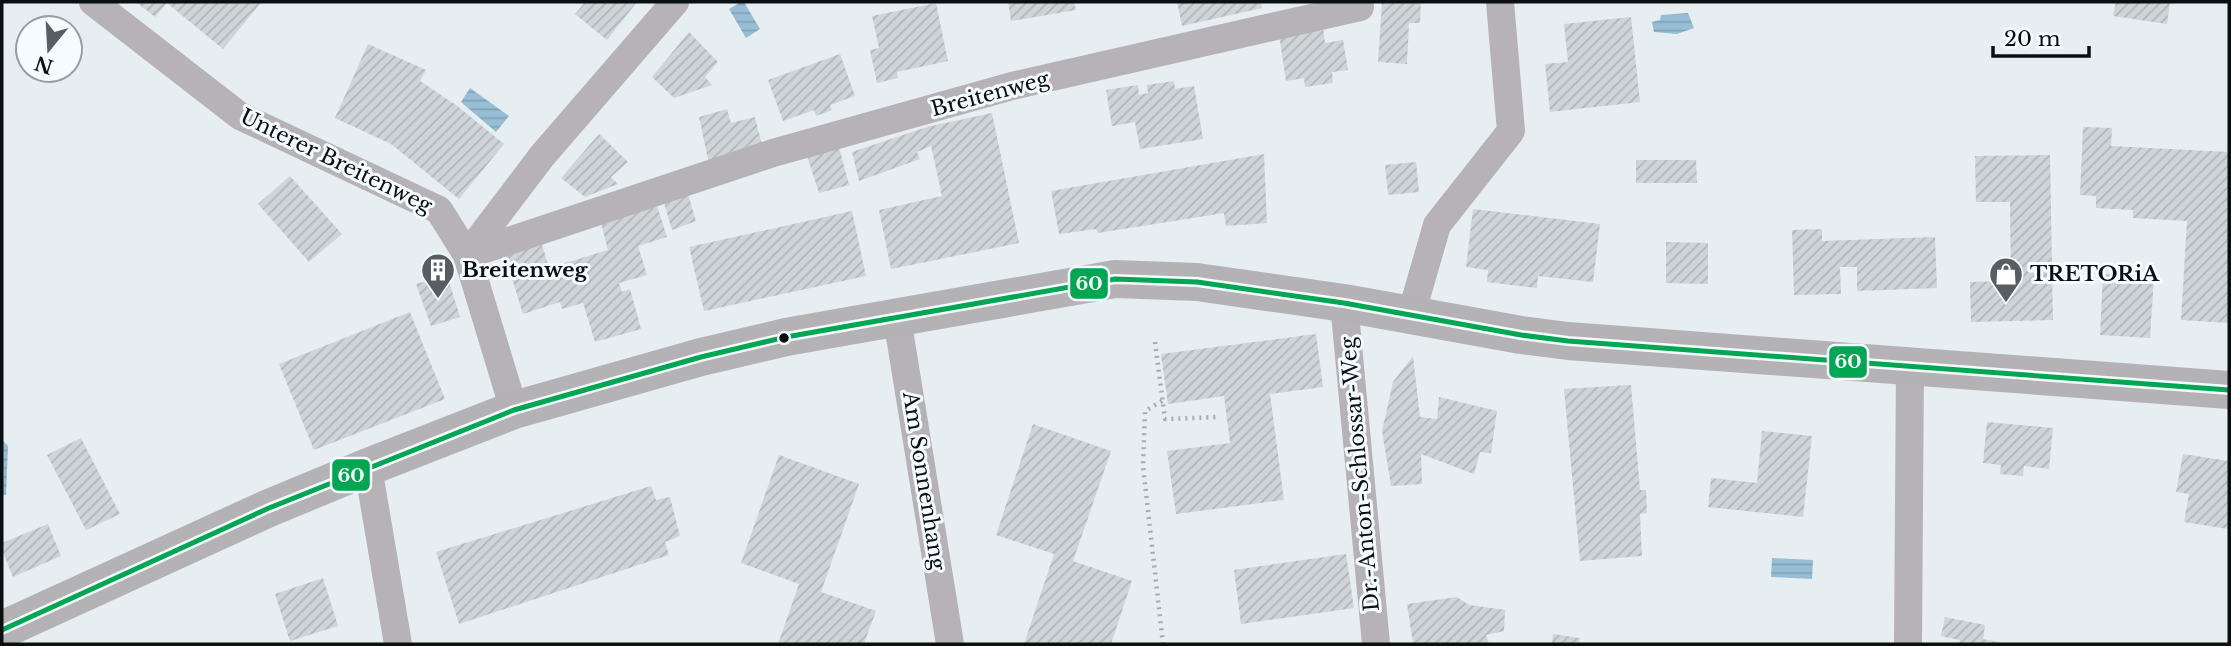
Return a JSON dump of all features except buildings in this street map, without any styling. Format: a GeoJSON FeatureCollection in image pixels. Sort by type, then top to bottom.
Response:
{"type":"FeatureCollection","features":[{"type":"Feature","properties":{"kind":"main road"},"geometry":{"type":"LineString","coordinates":[[2,630],[269,508],[514,411],[701,357],[786,338],[1115,279],[1197,282],[1344,303],[1568,341],[2229,390]]}},
{"type":"Feature","properties":{"kind":"street","name":"Unterer Breitenweg"},"geometry":{"type":"LineString","coordinates":[[93,2],[240,116],[439,210],[467,255]]}},
{"type":"Feature","properties":{"kind":"street"},"geometry":{"type":"LineString","coordinates":[[514,411],[467,255],[542,156],[674,2]]}},
{"type":"Feature","properties":{"kind":"street"},"geometry":{"type":"LineString","coordinates":[[1412,315],[1437,225],[1510,131],[1500,2]]}},
{"type":"Feature","properties":{"kind":"street","name":"Breitenweg"},"geometry":{"type":"LineString","coordinates":[[467,255],[773,153],[932,108],[1012,86],[1360,7]]}},
{"type":"Feature","properties":{"kind":"street","name":"Dr.-Anton-Schlossar-Weg"},"geometry":{"type":"LineString","coordinates":[[1344,303],[1376,644]]}},
{"type":"Feature","properties":{"kind":"street","name":"Am Sonnenhang"},"geometry":{"type":"LineString","coordinates":[[897,317],[950,644]]}},
{"type":"Feature","properties":{"kind":"street"},"geometry":{"type":"LineString","coordinates":[[1908,644],[1910,365]]}},
{"type":"Feature","properties":{"kind":"street"},"geometry":{"type":"LineString","coordinates":[[369,467],[398,644]]}},
{"type":"Feature","properties":{"kind":"path"},"geometry":{"type":"LineString","coordinates":[[1156,342],[1165,419],[1218,417]]}},
{"type":"Feature","properties":{"kind":"path"},"geometry":{"type":"LineString","coordinates":[[1163,401],[1145,411],[1143,466],[1163,644]]}},
{"type":"Feature","properties":{"kind":"water"},"geometry":{"type":"Polygon","coordinates":[[[744,2],[760,29],[746,38],[729,9],[744,2]]]}},
{"type":"Feature","properties":{"kind":"water"},"geometry":{"type":"Polygon","coordinates":[[[1688,13],[1694,28],[1677,34],[1654,32],[1652,22],[1660,20],[1661,15],[1688,13]]]}},
{"type":"Feature","properties":{"kind":"water"},"geometry":{"type":"Polygon","coordinates":[[[470,88],[509,116],[496,132],[461,102],[470,88]]]}},
{"type":"Feature","properties":{"kind":"water"},"geometry":{"type":"Polygon","coordinates":[[[2,440],[8,446],[6,495],[2,494],[2,440]]]}},
{"type":"Feature","properties":{"kind":"water"},"geometry":{"type":"Polygon","coordinates":[[[1772,558],[1813,560],[1812,579],[1771,577],[1772,558]]]}},
{"type":"Feature","properties":{"kind":"transit line","name":"60"},"geometry":{"type":"LineString","coordinates":[[2,630],[269,508],[514,410],[701,357],[786,337],[1115,279],[1197,282],[1344,303],[1568,341],[2229,390]]}},
{"type":"Feature","properties":{"kind":"place","name":"Breitenweg"},"geometry":{"type":"Point","coordinates":[438,300]}},
{"type":"Feature","properties":{"kind":"place","name":"TRETORiA"},"geometry":{"type":"Point","coordinates":[2006,304]}}]}
